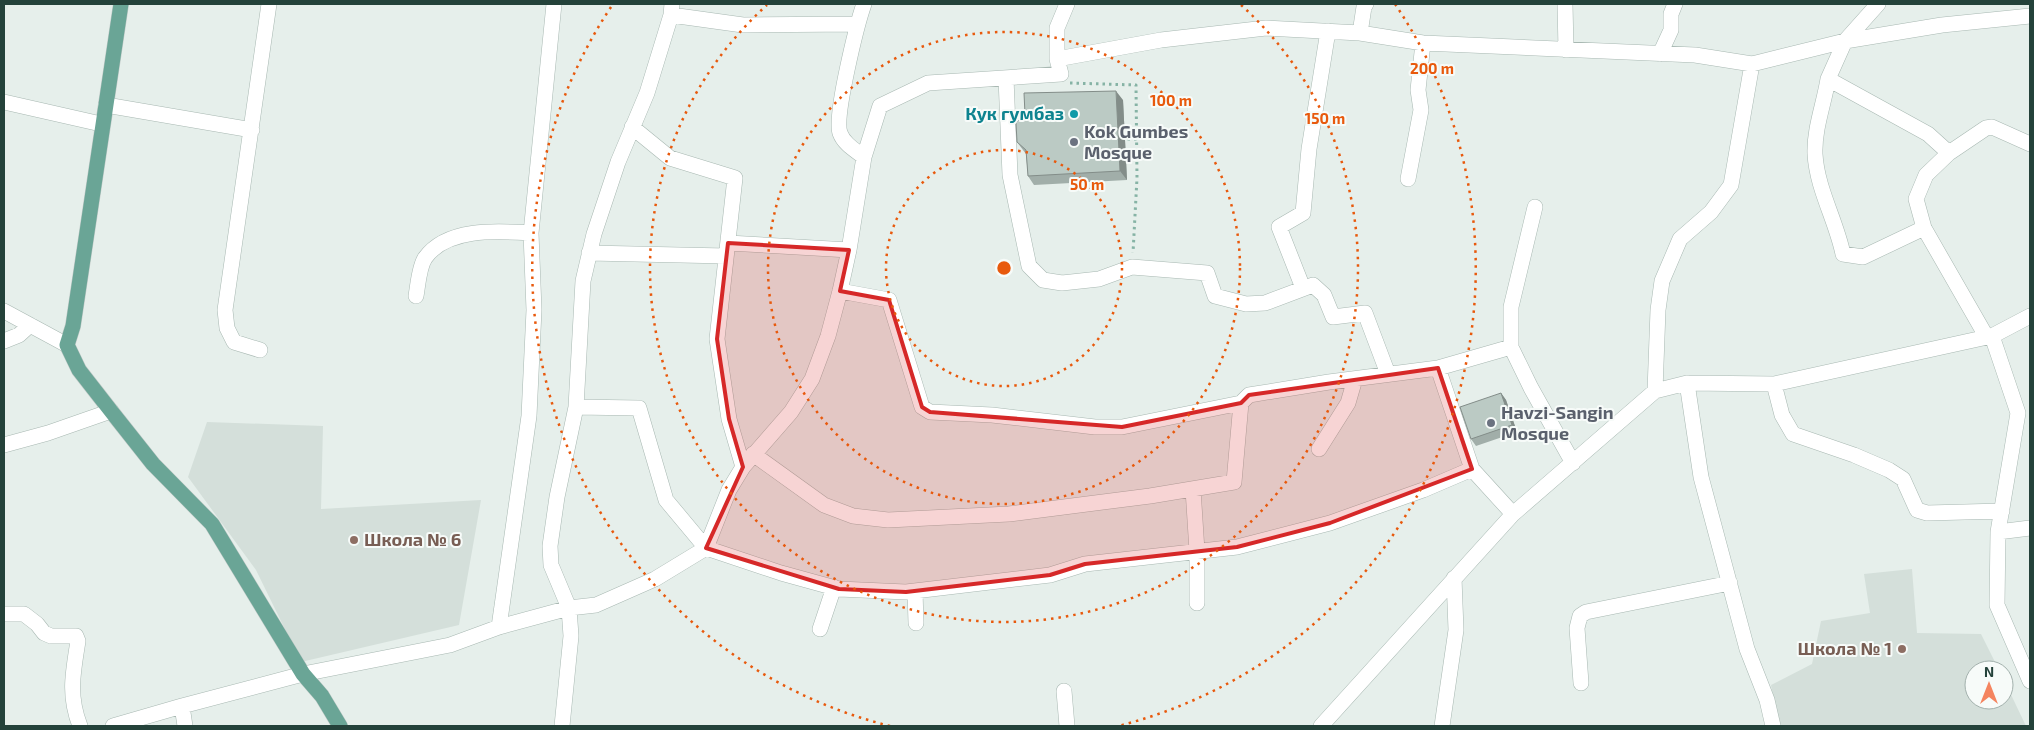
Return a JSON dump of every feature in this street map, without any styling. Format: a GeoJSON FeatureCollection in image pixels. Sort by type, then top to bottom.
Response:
{"type":"FeatureCollection","features":[{"type":"Feature","properties":{"kind":"main road"},"geometry":{"type":"LineString","coordinates":[[121,4],[106,105],[101,124],[72,326],[67,345],[79,370],[153,464],[212,524],[303,674],[322,696],[340,726]]}},
{"type":"Feature","properties":{"kind":"street"},"geometry":{"type":"LineString","coordinates":[[260,350],[234,342],[227,328],[225,310],[269,4]]}},
{"type":"Feature","properties":{"kind":"street"},"geometry":{"type":"LineString","coordinates":[[499,627],[529,416],[534,310],[531,233],[554,4]]}},
{"type":"Feature","properties":{"kind":"street"},"geometry":{"type":"LineString","coordinates":[[864,4],[857,24],[840,105],[839,131],[846,144],[864,157]]}},
{"type":"Feature","properties":{"kind":"street"},"geometry":{"type":"LineString","coordinates":[[113,726],[303,674],[450,645],[499,627],[569,608],[596,605],[656,579],[706,548],[729,490],[743,467],[791,412],[812,379],[828,336],[840,291],[849,250],[864,157],[880,106],[928,83],[1061,74],[1057,59],[1057,28],[1067,4]]}},
{"type":"Feature","properties":{"kind":"street"},"geometry":{"type":"LineString","coordinates":[[1360,33],[1364,6],[1366,4]]}},
{"type":"Feature","properties":{"kind":"street"},"geometry":{"type":"LineString","coordinates":[[1565,4],[1566,50]]}},
{"type":"Feature","properties":{"kind":"street"},"geometry":{"type":"LineString","coordinates":[[1660,54],[1671,30],[1671,14],[1675,4]]}},
{"type":"Feature","properties":{"kind":"street"},"geometry":{"type":"LineString","coordinates":[[1878,4],[1845,41],[1828,79],[1815,153],[1818,172],[1839,235],[1843,254],[1863,257],[1924,228]]}},
{"type":"Feature","properties":{"kind":"street"},"geometry":{"type":"LineString","coordinates":[[562,726],[571,636],[569,608],[551,565],[550,546],[557,497],[576,407],[583,281],[589,253],[618,162],[647,93],[671,9],[743,25],[857,24]]}},
{"type":"Feature","properties":{"kind":"street"},"geometry":{"type":"LineString","coordinates":[[1057,59],[1161,40],[1266,28],[1360,33],[1424,43],[1695,55],[1752,64],[1845,41],[1942,25],[2030,16]]}},
{"type":"Feature","properties":{"kind":"street"},"geometry":{"type":"LineString","coordinates":[[1303,288],[1279,227],[1303,213],[1309,149],[1328,31]]}},
{"type":"Feature","properties":{"kind":"street"},"geometry":{"type":"LineString","coordinates":[[1408,179],[1421,110],[1418,90],[1424,43]]}},
{"type":"Feature","properties":{"kind":"street"},"geometry":{"type":"LineString","coordinates":[[1655,391],[1658,310],[1662,282],[1680,239],[1711,212],[1730,185],[1752,64]]}},
{"type":"Feature","properties":{"kind":"street"},"geometry":{"type":"LineString","coordinates":[[1006,78],[1010,175],[1029,266],[1043,280],[1062,283],[1099,279],[1132,267],[1207,273],[1215,296],[1246,304],[1265,303],[1313,285],[1324,295],[1333,316],[1365,313],[1388,374]]}},
{"type":"Feature","properties":{"kind":"street"},"geometry":{"type":"LineString","coordinates":[[1828,79],[1928,134],[1948,153]]}},
{"type":"Feature","properties":{"kind":"street"},"geometry":{"type":"LineString","coordinates":[[4,102],[101,124]]}},
{"type":"Feature","properties":{"kind":"street"},"geometry":{"type":"LineString","coordinates":[[106,105],[252,130]]}},
{"type":"Feature","properties":{"kind":"street"},"geometry":{"type":"LineString","coordinates":[[2030,144],[1992,127],[1986,128],[1948,153],[1926,175],[1916,199],[1924,228],[1989,336],[2018,413],[1998,532],[1997,604],[2030,681]]}},
{"type":"Feature","properties":{"kind":"street"},"geometry":{"type":"LineString","coordinates":[[632,128],[670,158],[735,178],[717,339],[729,419],[743,467]]}},
{"type":"Feature","properties":{"kind":"street"},"geometry":{"type":"LineString","coordinates":[[1535,207],[1511,307],[1511,347],[1530,388],[1573,463]]}},
{"type":"Feature","properties":{"kind":"street"},"geometry":{"type":"LineString","coordinates":[[416,296],[424,259],[439,244],[464,235],[492,231],[531,233]]}},
{"type":"Feature","properties":{"kind":"street"},"geometry":{"type":"LineString","coordinates":[[589,253],[727,249],[849,250]]}},
{"type":"Feature","properties":{"kind":"street"},"geometry":{"type":"LineString","coordinates":[[840,291],[889,300],[922,407],[930,412],[1009,416],[1095,427],[1122,427],[1241,403],[1250,395],[1438,368],[1511,347]]}},
{"type":"Feature","properties":{"kind":"street"},"geometry":{"type":"LineString","coordinates":[[4,311],[67,345]]}},
{"type":"Feature","properties":{"kind":"street"},"geometry":{"type":"LineString","coordinates":[[1321,726],[1513,514],[1655,391],[1687,383],[1774,384],[1989,336],[2030,316]]}},
{"type":"Feature","properties":{"kind":"street"},"geometry":{"type":"LineString","coordinates":[[4,341],[19,335],[30,325]]}},
{"type":"Feature","properties":{"kind":"street"},"geometry":{"type":"LineString","coordinates":[[1438,368],[1472,469],[1513,514]]}},
{"type":"Feature","properties":{"kind":"street"},"geometry":{"type":"LineString","coordinates":[[1319,449],[1348,404],[1355,379]]}},
{"type":"Feature","properties":{"kind":"street"},"geometry":{"type":"LineString","coordinates":[[1687,383],[1701,477],[1747,649],[1767,700],[1773,726]]}},
{"type":"Feature","properties":{"kind":"street"},"geometry":{"type":"LineString","coordinates":[[1774,384],[1782,416],[1793,434],[1854,455],[1889,470],[1903,479],[1917,510],[1927,513],[2002,511]]}},
{"type":"Feature","properties":{"kind":"street"},"geometry":{"type":"LineString","coordinates":[[754,454],[824,504],[853,516],[888,520],[1009,514],[1234,482],[1241,403]]}},
{"type":"Feature","properties":{"kind":"street"},"geometry":{"type":"LineString","coordinates":[[576,407],[639,408],[666,500],[706,548],[781,573],[834,587],[906,592],[1050,575],[1084,564],[1237,547],[1330,523],[1423,490],[1472,469]]}},
{"type":"Feature","properties":{"kind":"street"},"geometry":{"type":"LineString","coordinates":[[4,445],[48,433],[111,411]]}},
{"type":"Feature","properties":{"kind":"street"},"geometry":{"type":"LineString","coordinates":[[1193,489],[1197,551],[1197,604]]}},
{"type":"Feature","properties":{"kind":"street"},"geometry":{"type":"LineString","coordinates":[[1998,532],[2030,528]]}},
{"type":"Feature","properties":{"kind":"street"},"geometry":{"type":"LineString","coordinates":[[1442,726],[1456,630],[1454,578]]}},
{"type":"Feature","properties":{"kind":"street"},"geometry":{"type":"LineString","coordinates":[[1581,682],[1577,628],[1580,616],[1586,612],[1730,582]]}},
{"type":"Feature","properties":{"kind":"street"},"geometry":{"type":"LineString","coordinates":[[820,629],[834,587]]}},
{"type":"Feature","properties":{"kind":"street"},"geometry":{"type":"LineString","coordinates":[[915,591],[916,623]]}},
{"type":"Feature","properties":{"kind":"street"},"geometry":{"type":"LineString","coordinates":[[4,614],[24,614],[37,624],[44,633],[51,636],[76,636],[78,641],[71,686],[75,712],[80,726]]}},
{"type":"Feature","properties":{"kind":"street"},"geometry":{"type":"LineString","coordinates":[[1064,692],[1067,726]]}},
{"type":"Feature","properties":{"kind":"street"},"geometry":{"type":"LineString","coordinates":[[182,706],[185,726]]}},
{"type":"Feature","properties":{"kind":"path"},"geometry":{"type":"LineString","coordinates":[[1061,74],[1072,84],[1136,85],[1138,139],[1132,267]]}},
{"type":"Feature","properties":{"kind":"path"},"geometry":{"type":"LineString","coordinates":[[1118,139],[1138,139]]}},
{"type":"Feature","properties":{"kind":"highlighted area"},"geometry":{"type":"Polygon","coordinates":[[[728,243],[849,250],[840,291],[889,300],[922,407],[930,412],[1122,427],[1241,403],[1249,395],[1438,368],[1472,469],[1330,523],[1237,547],[1085,564],[1050,575],[906,592],[839,589],[706,548],[743,467],[729,419],[717,339],[728,243]]]}},
{"type":"Feature","properties":{"kind":"shaded area","name":"Школа № 6"},"geometry":{"type":"Polygon","coordinates":[[[207,422],[323,426],[321,509],[481,500],[459,625],[301,662],[256,570],[188,477],[207,422]]]}},
{"type":"Feature","properties":{"kind":"shaded area","name":"Школа № 1"},"geometry":{"type":"Polygon","coordinates":[[[1912,569],[1917,633],[1981,634],[1994,660],[1964,660],[1964,710],[2014,710],[2014,701],[2026,726],[1779,726],[1771,685],[1812,664],[1821,621],[1870,613],[1864,574],[1912,569]]]}},
{"type":"Feature","properties":{"kind":"building","name":"Kok Gumbes Mosque"},"geometry":{"type":"Polygon","coordinates":[[[1116,91],[1120,171],[1028,176],[1026,150],[1017,142],[1016,123],[1025,114],[1024,93],[1116,91]]]}},
{"type":"Feature","properties":{"kind":"building","name":"Havzi-Sangin Mosque"},"geometry":{"type":"Polygon","coordinates":[[[1501,393],[1512,425],[1471,439],[1460,407],[1501,393]]]}},
{"type":"Feature","properties":{"kind":"place","name":"Кук гумбаз"},"geometry":{"type":"Point","coordinates":[1074,114]}},
{"type":"Feature","properties":{"kind":"place","name":"Kok Gumbes Mosque"},"geometry":{"type":"Point","coordinates":[1074,142]}},
{"type":"Feature","properties":{"kind":"place","name":"Havzi-Sangin Mosque"},"geometry":{"type":"Point","coordinates":[1491,423]}},
{"type":"Feature","properties":{"kind":"place","name":"Школа № 6"},"geometry":{"type":"Point","coordinates":[354,540]}},
{"type":"Feature","properties":{"kind":"place","name":"Школа № 1"},"geometry":{"type":"Point","coordinates":[1902,649]}}]}
